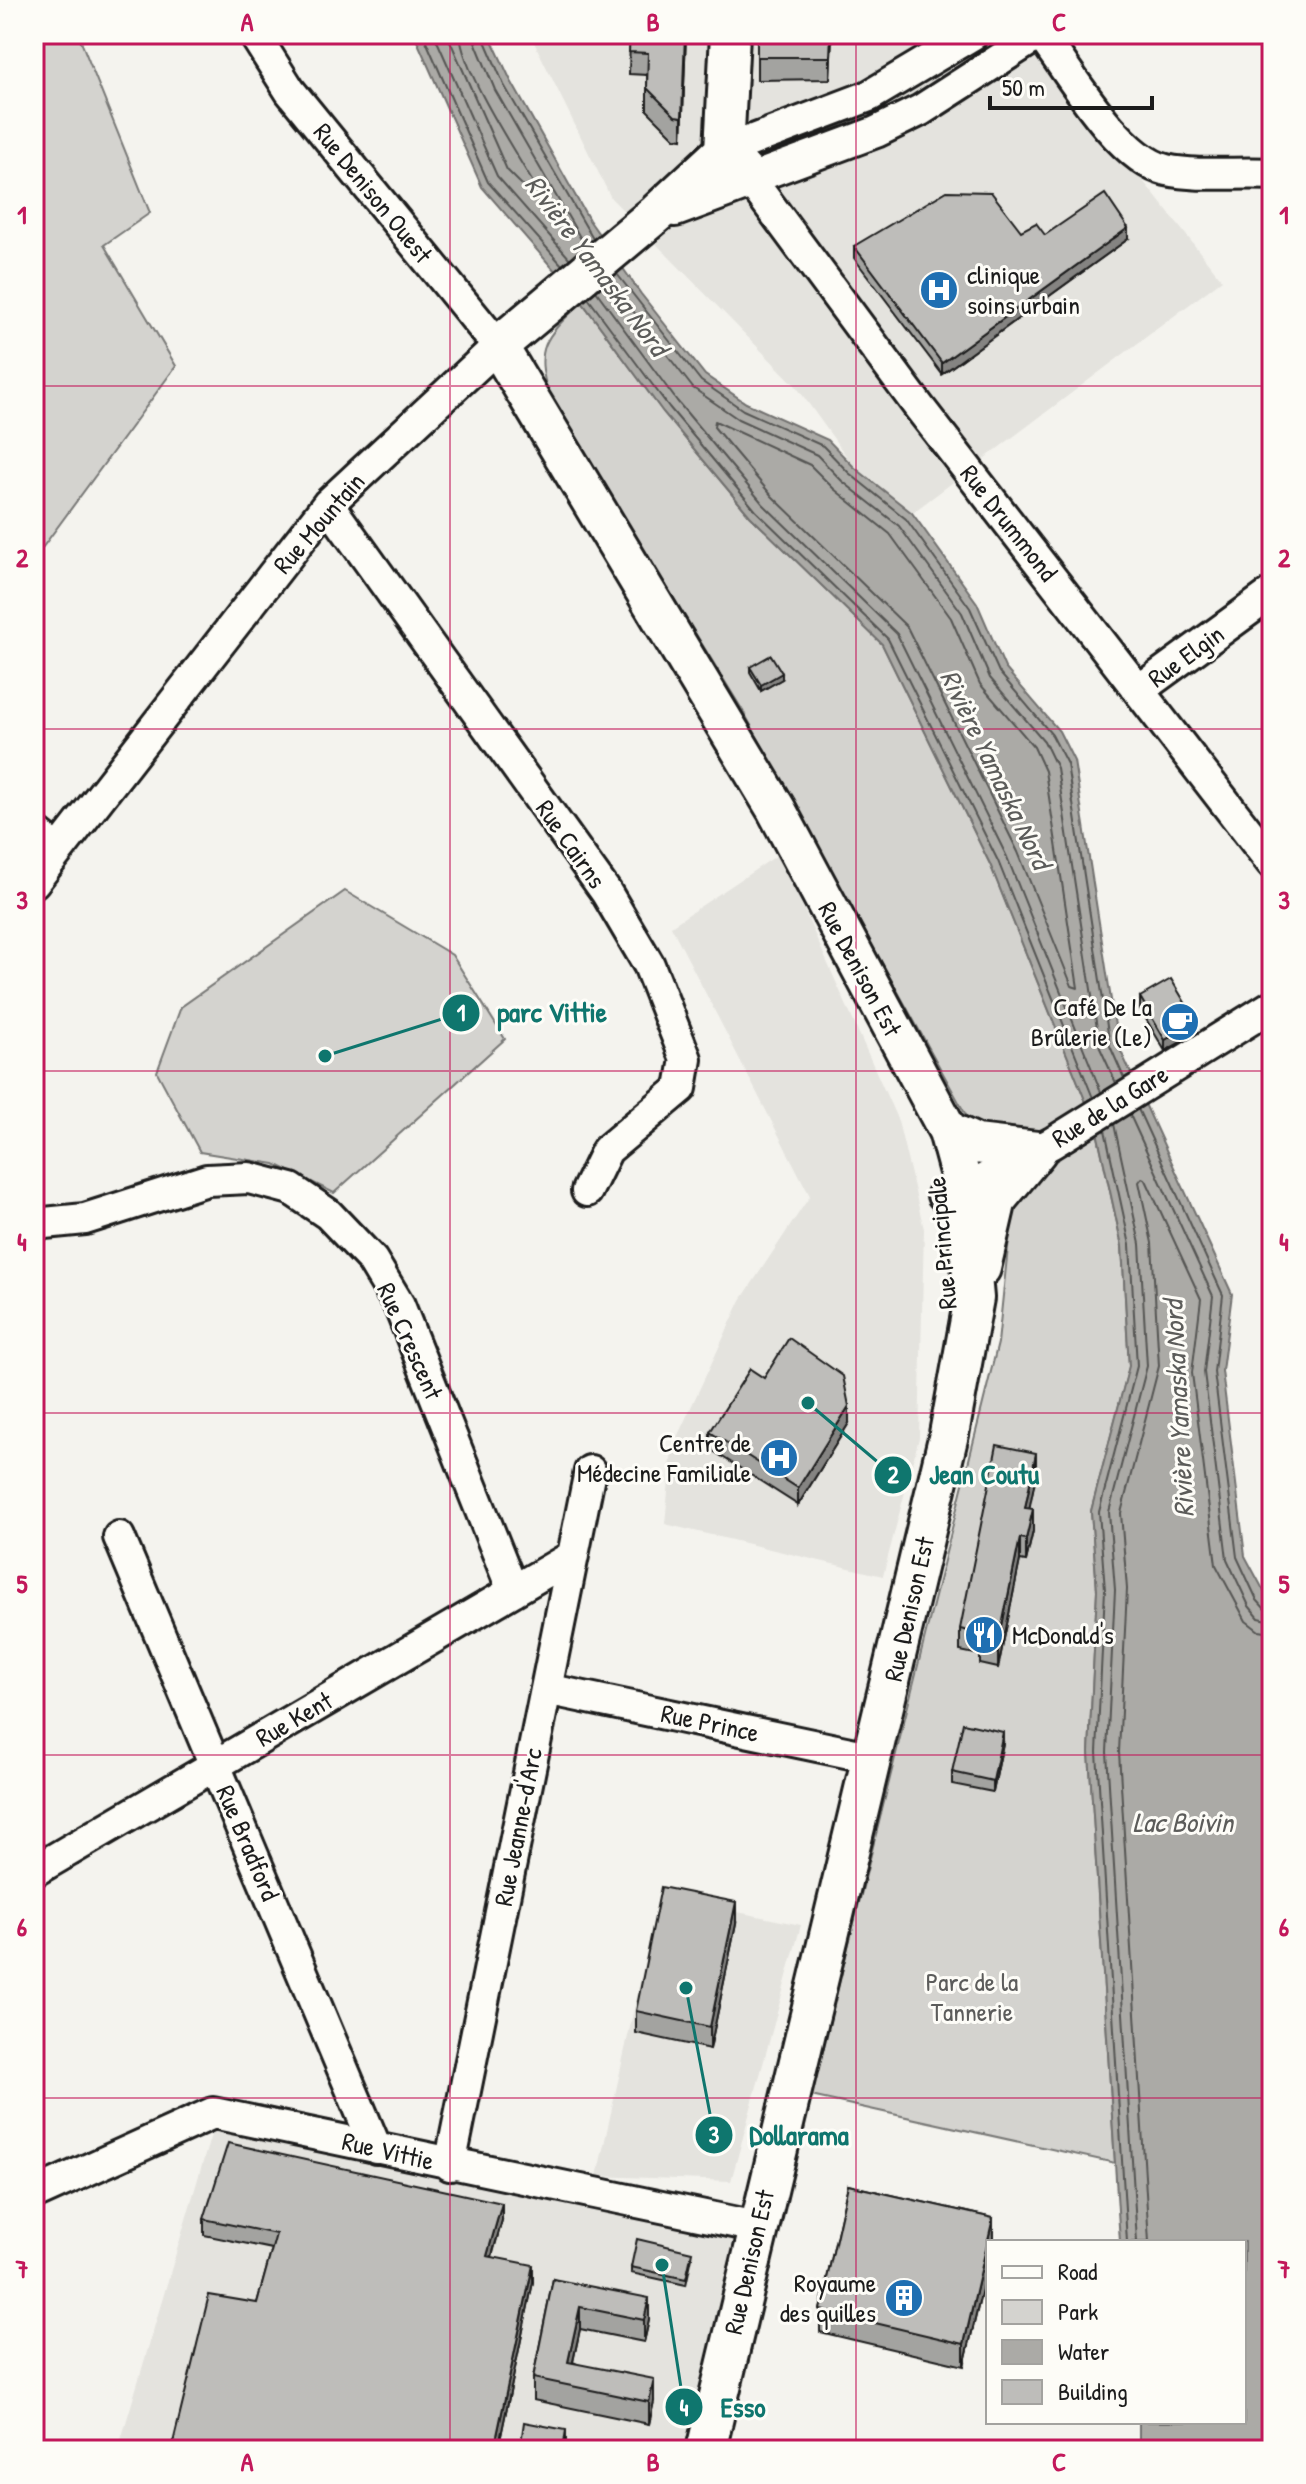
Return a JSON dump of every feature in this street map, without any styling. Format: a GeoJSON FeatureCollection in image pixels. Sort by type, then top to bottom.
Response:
{"type":"FeatureCollection","features":[{"type":"Feature","properties":{"kind":"main road"},"geometry":{"type":"LineString","coordinates":[[730,34],[724,151],[750,179]]}},
{"type":"Feature","properties":{"kind":"main road","name":"Rue Mountain"},"geometry":{"type":"LineString","coordinates":[[498,346],[657,213],[724,151]]}},
{"type":"Feature","properties":{"kind":"main road","name":"Rue Mountain"},"geometry":{"type":"LineString","coordinates":[[657,213],[750,179]]}},
{"type":"Feature","properties":{"kind":"main road","name":"Rue Denison Est"},"geometry":{"type":"LineString","coordinates":[[498,346],[776,809],[948,1131],[954,1193],[974,1298],[952,1414],[874,1758],[757,2227],[706,2450]]}},
{"type":"Feature","properties":{"kind":"main road","name":"Rue Principale"},"geometry":{"type":"LineString","coordinates":[[893,1031],[926,1129],[954,1193],[952,1414]]}},
{"type":"Feature","properties":{"kind":"main road"},"geometry":{"type":"LineString","coordinates":[[948,1131],[976,1144],[1044,1147]]}},
{"type":"Feature","properties":{"kind":"main road"},"geometry":{"type":"LineString","coordinates":[[974,1298],[997,1199],[1044,1147]]}},
{"type":"Feature","properties":{"kind":"street","name":"Rue Denison Ouest"},"geometry":{"type":"LineString","coordinates":[[254,34],[290,91],[498,346]]}},
{"type":"Feature","properties":{"kind":"street"},"geometry":{"type":"LineString","coordinates":[[724,151],[869,96],[973,34]]}},
{"type":"Feature","properties":{"kind":"street"},"geometry":{"type":"LineString","coordinates":[[750,179],[876,132],[921,110],[1040,34],[1121,140],[1139,158],[1166,170],[1272,174]]}},
{"type":"Feature","properties":{"kind":"street","name":"Rue Drummond"},"geometry":{"type":"LineString","coordinates":[[750,179],[919,407],[1272,863]]}},
{"type":"Feature","properties":{"kind":"street","name":"Rue Mountain"},"geometry":{"type":"LineString","coordinates":[[34,882],[328,504],[498,346]]}},
{"type":"Feature","properties":{"kind":"street","name":"Rue Cairns"},"geometry":{"type":"LineString","coordinates":[[328,504],[606,892],[649,965],[686,1059],[681,1088],[607,1150],[587,1191]]}},
{"type":"Feature","properties":{"kind":"street","name":"Rue Elgin"},"geometry":{"type":"LineString","coordinates":[[1139,690],[1272,593]]}},
{"type":"Feature","properties":{"kind":"street"},"geometry":{"type":"LineString","coordinates":[[34,831],[58,850]]}},
{"type":"Feature","properties":{"kind":"street","name":"Rue de la Gare"},"geometry":{"type":"LineString","coordinates":[[954,1193],[1044,1147],[1272,1006]]}},
{"type":"Feature","properties":{"kind":"street","name":"Rue Crescent"},"geometry":{"type":"LineString","coordinates":[[34,1224],[85,1219],[207,1180],[249,1178],[291,1189],[328,1214],[372,1260],[399,1305],[513,1591]]}},
{"type":"Feature","properties":{"kind":"street"},"geometry":{"type":"LineString","coordinates":[[513,1591],[573,1556],[590,1471]]}},
{"type":"Feature","properties":{"kind":"street","name":"Rue Bradford"},"geometry":{"type":"LineString","coordinates":[[119,1537],[376,2148]]}},
{"type":"Feature","properties":{"kind":"street","name":"Rue Jeanne-d'Arc"},"geometry":{"type":"LineString","coordinates":[[450,2165],[573,1556]]}},
{"type":"Feature","properties":{"kind":"street","name":"Rue Kent"},"geometry":{"type":"LineString","coordinates":[[34,1871],[513,1591]]}},
{"type":"Feature","properties":{"kind":"street","name":"Rue Prince"},"geometry":{"type":"LineString","coordinates":[[546,1689],[874,1758]]}},
{"type":"Feature","properties":{"kind":"street","name":"Rue Vittie"},"geometry":{"type":"LineString","coordinates":[[34,2194],[213,2113],[757,2227]]}},
{"type":"Feature","properties":{"kind":"shaded area"},"geometry":{"type":"Polygon","coordinates":[[[530,34],[1026,34],[1222,280],[912,513],[854,467],[796,386],[611,198],[530,34]]]}},
{"type":"Feature","properties":{"kind":"shaded area"},"geometry":{"type":"Polygon","coordinates":[[[779,854],[898,1121],[924,1229],[919,1438],[883,1576],[665,1524],[672,1448],[741,1300],[810,1196],[671,926],[779,854]]]}},
{"type":"Feature","properties":{"kind":"shaded area"},"geometry":{"type":"Polygon","coordinates":[[[659,1896],[801,1925],[731,2181],[597,2176],[659,1896]]]}},
{"type":"Feature","properties":{"kind":"shaded area"},"geometry":{"type":"Polygon","coordinates":[[[215,2121],[749,2233],[695,2450],[118,2450],[215,2121]]]}},
{"type":"Feature","properties":{"kind":"green space"},"geometry":{"type":"Polygon","coordinates":[[[34,34],[78,34],[150,213],[104,245],[176,366],[34,559],[34,34]]]}},
{"type":"Feature","properties":{"kind":"green space","name":"Parc de la Tannerie"},"geometry":{"type":"Polygon","coordinates":[[[582,302],[663,412],[750,516],[882,644],[990,864],[1096,1127],[1122,1246],[1129,1367],[1091,1511],[1097,1590],[1089,1752],[1115,2163],[811,2096],[998,1343],[1011,1219],[1016,1203],[1054,1163],[1040,1142],[972,1126],[743,711],[549,395],[542,365],[546,343],[582,302]]]}},
{"type":"Feature","properties":{"kind":"green space"},"geometry":{"type":"Polygon","coordinates":[[[345,891],[452,955],[505,1039],[334,1193],[275,1164],[200,1152],[157,1072],[181,1007],[345,891]]]}},
{"type":"Feature","properties":{"kind":"water","name":"Rivière Yamaska Nord"},"geometry":{"type":"Polygon","coordinates":[[[414,34],[489,34],[511,81],[589,220],[641,294],[705,375],[746,403],[828,440],[854,467],[912,513],[977,603],[1005,668],[1059,731],[1074,761],[1118,1045],[1232,1294],[1222,1371],[1245,1556],[1272,1606],[1272,2450],[1139,2450],[1139,2424],[1246,2424],[1246,2240],[1120,2240],[1089,1752],[1097,1590],[1091,1511],[1129,1366],[1122,1246],[1096,1127],[990,864],[882,644],[750,516],[663,412],[582,302],[482,187],[414,34]]]}},
{"type":"Feature","properties":{"kind":"building"},"geometry":{"type":"Polygon","coordinates":[[[630,34],[685,34],[682,117],[675,116],[647,88],[648,53],[629,52],[630,34]]]}},
{"type":"Feature","properties":{"kind":"building"},"geometry":{"type":"Polygon","coordinates":[[[757,34],[831,34],[830,57],[757,57],[757,34]]]}},
{"type":"Feature","properties":{"kind":"building"},"geometry":{"type":"Polygon","coordinates":[[[947,191],[991,192],[1021,231],[1036,223],[1045,235],[1105,194],[1128,228],[942,363],[854,246],[947,191]]]}},
{"type":"Feature","properties":{"kind":"building"},"geometry":{"type":"Polygon","coordinates":[[[771,655],[782,673],[761,685],[750,667],[771,655]]]}},
{"type":"Feature","properties":{"kind":"building"},"geometry":{"type":"Polygon","coordinates":[[[1171,979],[1196,1021],[1165,1040],[1140,997],[1171,979]]]}},
{"type":"Feature","properties":{"kind":"building"},"geometry":{"type":"Polygon","coordinates":[[[789,1338],[843,1376],[849,1406],[798,1488],[710,1432],[750,1369],[764,1378],[789,1338]]]}},
{"type":"Feature","properties":{"kind":"building"},"geometry":{"type":"Polygon","coordinates":[[[997,1445],[1036,1453],[1025,1508],[1033,1509],[1026,1539],[1020,1538],[998,1645],[980,1642],[982,1634],[960,1629],[997,1445]]]}},
{"type":"Feature","properties":{"kind":"building"},"geometry":{"type":"Polygon","coordinates":[[[963,1723],[1003,1732],[993,1781],[952,1772],[963,1723]]]}},
{"type":"Feature","properties":{"kind":"building"},"geometry":{"type":"Polygon","coordinates":[[[661,1887],[736,1902],[710,2027],[636,2011],[661,1887]]]}},
{"type":"Feature","properties":{"kind":"building"},"geometry":{"type":"Polygon","coordinates":[[[228,2143],[502,2203],[487,2256],[533,2265],[494,2450],[207,2450],[173,2443],[209,2295],[257,2303],[276,2234],[204,2219],[228,2143]]]}},
{"type":"Feature","properties":{"kind":"building","name":"Royaume des quilles"},"geometry":{"type":"Polygon","coordinates":[[[848,2185],[993,2218],[964,2344],[820,2310],[848,2185]]]}},
{"type":"Feature","properties":{"kind":"building"},"geometry":{"type":"Polygon","coordinates":[[[637,2239],[692,2252],[686,2279],[631,2267],[637,2239]]]}},
{"type":"Feature","properties":{"kind":"building"},"geometry":{"type":"Polygon","coordinates":[[[553,2279],[649,2298],[644,2320],[580,2307],[568,2362],[654,2379],[649,2402],[533,2378],[553,2279]]]}},
{"type":"Feature","properties":{"kind":"building"},"geometry":{"type":"Polygon","coordinates":[[[524,2422],[566,2430],[563,2450],[520,2450],[524,2422]]]}},
{"type":"Feature","properties":{"kind":"place","name":"clinique soins urbain"},"geometry":{"type":"Point","coordinates":[939,290]}},
{"type":"Feature","properties":{"kind":"place","name":"Café De La Brûlerie (Le)"},"geometry":{"type":"Point","coordinates":[1180,1022]}},
{"type":"Feature","properties":{"kind":"place","name":"parc Vittie"},"geometry":{"type":"Point","coordinates":[325,1056]}},
{"type":"Feature","properties":{"kind":"place","name":"Jean Coutu"},"geometry":{"type":"Point","coordinates":[808,1403]}},
{"type":"Feature","properties":{"kind":"place","name":"Centre de Médecine Familiale"},"geometry":{"type":"Point","coordinates":[779,1458]}},
{"type":"Feature","properties":{"kind":"place","name":"McDonald's"},"geometry":{"type":"Point","coordinates":[984,1635]}},
{"type":"Feature","properties":{"kind":"place","name":"Dollarama"},"geometry":{"type":"Point","coordinates":[686,1988]}},
{"type":"Feature","properties":{"kind":"place","name":"Esso"},"geometry":{"type":"Point","coordinates":[662,2265]}},
{"type":"Feature","properties":{"kind":"place","name":"Royaume des quilles"},"geometry":{"type":"Point","coordinates":[904,2298]}},
{"type":"Feature","properties":{"kind":"water label","name":"Lac Boivin"},"geometry":{"type":"Point","coordinates":[1183,1822]}}]}
